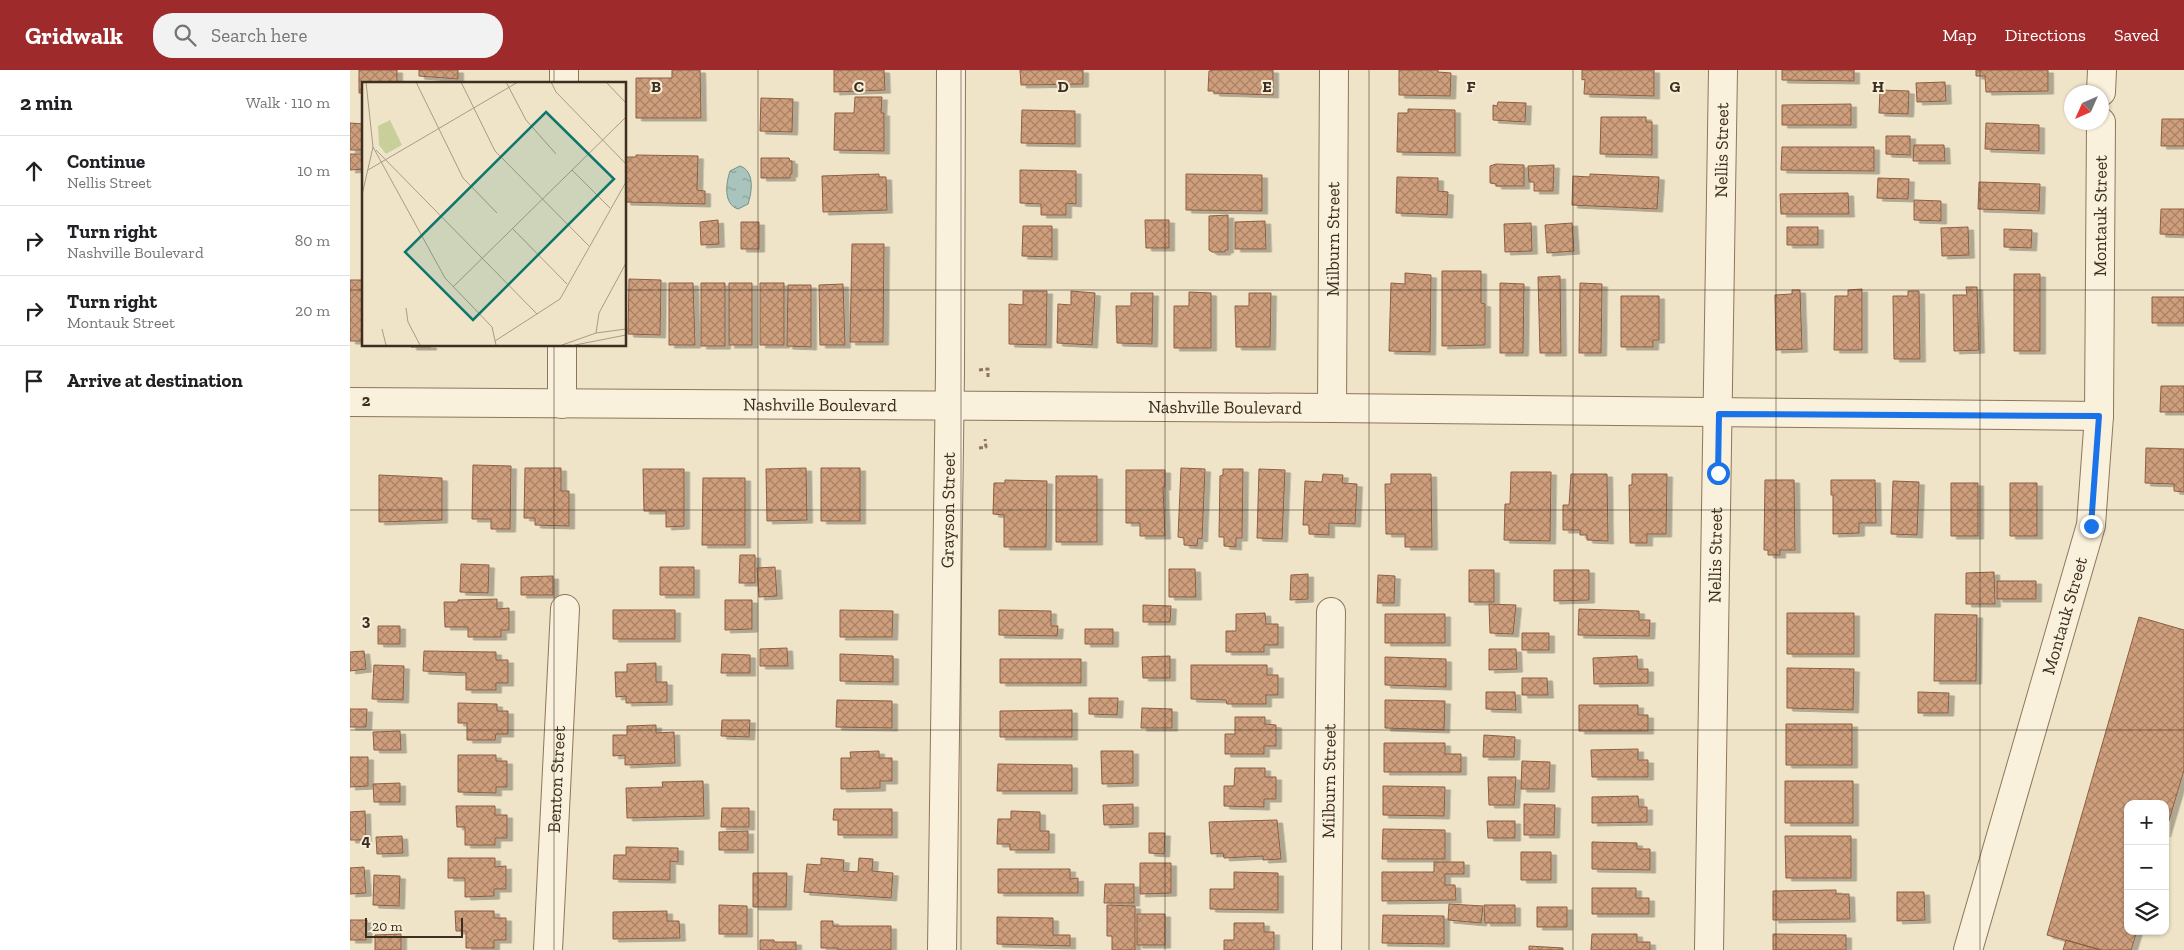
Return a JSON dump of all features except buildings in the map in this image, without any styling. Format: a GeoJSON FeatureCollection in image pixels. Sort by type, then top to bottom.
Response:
{"type":"FeatureCollection","features":[{"type":"Feature","properties":{"kind":"street","name":"Grayson Street"},"geometry":{"type":"LineString","coordinates":[[942,950],[949,406],[950,70]]}},
{"type":"Feature","properties":{"kind":"street","name":"Milburn Street"},"geometry":{"type":"LineString","coordinates":[[1332,408],[1334,70]]}},
{"type":"Feature","properties":{"kind":"street","name":"Nellis Street"},"geometry":{"type":"LineString","coordinates":[[1709,950],[1723,70]]}},
{"type":"Feature","properties":{"kind":"street"},"geometry":{"type":"LineString","coordinates":[[2102,70],[2102,85]]}},
{"type":"Feature","properties":{"kind":"street","name":"Montauk Street"},"geometry":{"type":"LineString","coordinates":[[1968,950],[2091,526],[2099,416],[2101,130]]}},
{"type":"Feature","properties":{"kind":"street"},"geometry":{"type":"LineString","coordinates":[[562,346],[562,404]]}},
{"type":"Feature","properties":{"kind":"street","name":"Nashville Boulevard"},"geometry":{"type":"LineString","coordinates":[[350,402],[1332,408],[1719,414],[2099,416]]}},
{"type":"Feature","properties":{"kind":"street","name":"Benton Street"},"geometry":{"type":"LineString","coordinates":[[548,950],[565,609]]}},
{"type":"Feature","properties":{"kind":"street","name":"Milburn Street"},"geometry":{"type":"LineString","coordinates":[[1327,950],[1331,612]]}},
{"type":"Feature","properties":{"kind":"path"},"geometry":{"type":"LineString","coordinates":[[974,370],[988,369],[988,382]]}},
{"type":"Feature","properties":{"kind":"path"},"geometry":{"type":"LineString","coordinates":[[976,449],[986,447],[985,440]]}},
{"type":"Feature","properties":{"kind":"water"},"geometry":{"type":"Polygon","coordinates":[[[740,166],[748,172],[750,177],[751,194],[748,204],[738,209],[730,203],[728,198],[727,181],[730,171],[740,166]]]}},
{"type":"Feature","properties":{"kind":"route"},"geometry":{"type":"LineString","coordinates":[[1718,473],[1719,414],[2099,416],[2091,526]]}}]}
